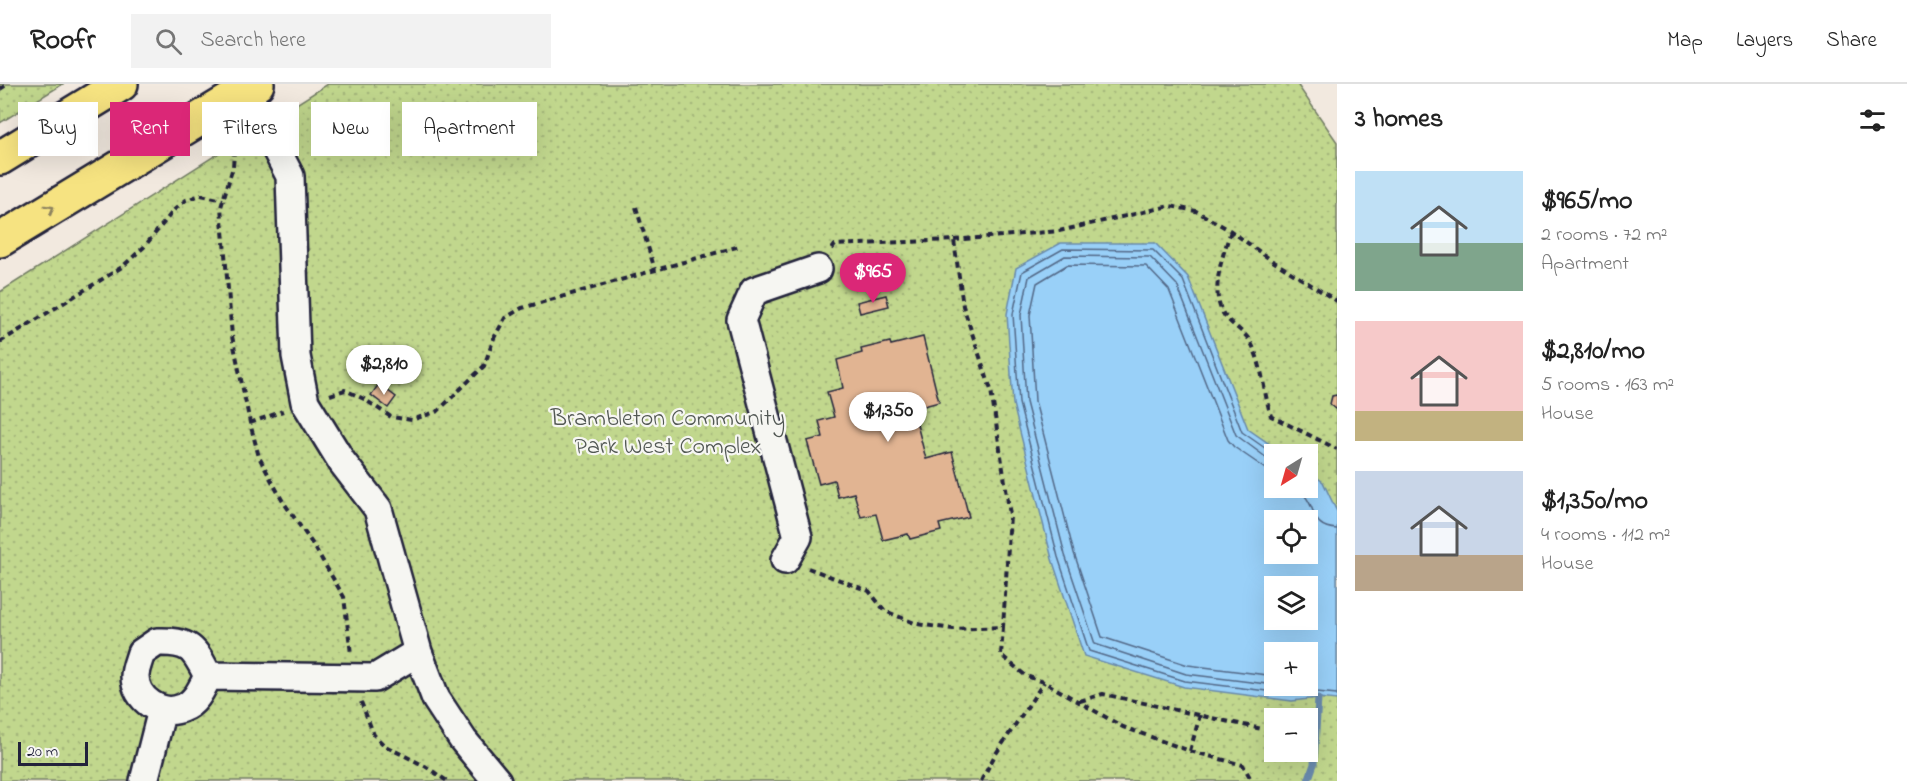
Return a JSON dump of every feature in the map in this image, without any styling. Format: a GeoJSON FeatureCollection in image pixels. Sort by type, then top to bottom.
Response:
{"type":"FeatureCollection","features":[{"type":"Feature","properties":{"kind":"main road"},"geometry":{"type":"LineString","coordinates":[[0,158],[121,84]]}},
{"type":"Feature","properties":{"kind":"main road"},"geometry":{"type":"LineString","coordinates":[[0,240],[248,86]]}},
{"type":"Feature","properties":{"kind":"street"},"geometry":{"type":"LineString","coordinates":[[248,86],[290,176],[296,356],[305,402],[342,462],[378,509],[418,652],[436,699],[463,740],[497,781]]}},
{"type":"Feature","properties":{"kind":"street"},"geometry":{"type":"LineString","coordinates":[[785,560],[798,537],[741,320],[754,291],[818,269]]}},
{"type":"Feature","properties":{"kind":"street"},"geometry":{"type":"LineString","coordinates":[[158,642],[179,642],[197,654],[208,676],[199,695],[182,708],[162,710],[142,698],[134,677],[141,653],[158,642]]}},
{"type":"Feature","properties":{"kind":"street"},"geometry":{"type":"LineString","coordinates":[[208,676],[375,678],[418,652]]}},
{"type":"Feature","properties":{"kind":"street"},"geometry":{"type":"LineString","coordinates":[[144,781],[162,710]]}},
{"type":"Feature","properties":{"kind":"path"},"geometry":{"type":"LineString","coordinates":[[0,89],[8,84]]}},
{"type":"Feature","properties":{"kind":"path"},"geometry":{"type":"LineString","coordinates":[[234,156],[221,207],[232,336],[259,457],[282,500],[314,546],[344,597],[353,677],[374,735],[385,746],[425,766],[447,781]]}},
{"type":"Feature","properties":{"kind":"path"},"geometry":{"type":"LineString","coordinates":[[0,342],[122,267],[144,247],[174,210],[186,200],[201,195],[223,200]]}},
{"type":"Feature","properties":{"kind":"path"},"geometry":{"type":"LineString","coordinates":[[818,269],[835,245],[954,240],[1059,231],[1170,206],[1196,211],[1231,231],[1271,260],[1337,301]]}},
{"type":"Feature","properties":{"kind":"path"},"geometry":{"type":"LineString","coordinates":[[636,207],[656,270]]}},
{"type":"Feature","properties":{"kind":"path"},"geometry":{"type":"LineString","coordinates":[[1231,231],[1219,265],[1218,298],[1224,315],[1249,340],[1262,371],[1266,399],[1272,416],[1337,449]]}},
{"type":"Feature","properties":{"kind":"path"},"geometry":{"type":"LineString","coordinates":[[954,240],[963,306],[991,390],[1010,515],[1001,655],[1026,676],[1044,682],[1124,727],[1190,751],[1243,765],[1252,781]]}},
{"type":"Feature","properties":{"kind":"path"},"geometry":{"type":"LineString","coordinates":[[250,423],[345,390],[364,399],[391,417],[412,420],[438,411],[484,366],[505,318],[522,308],[740,246]]}},
{"type":"Feature","properties":{"kind":"path"},"geometry":{"type":"LineString","coordinates":[[785,560],[868,591],[885,611],[917,624],[953,629],[1004,627]]}},
{"type":"Feature","properties":{"kind":"path"},"geometry":{"type":"LineString","coordinates":[[981,781],[995,755],[1044,682]]}},
{"type":"Feature","properties":{"kind":"path"},"geometry":{"type":"LineString","coordinates":[[1080,702],[1103,694],[1264,729]]}},
{"type":"Feature","properties":{"kind":"path"},"geometry":{"type":"LineString","coordinates":[[1190,751],[1200,715]]}},
{"type":"Feature","properties":{"kind":"green space"},"geometry":{"type":"Polygon","coordinates":[[[0,84],[63,84],[34,102],[18,102],[18,112],[0,123],[0,84]]]}},
{"type":"Feature","properties":{"kind":"green space","name":"Brambleton Community Park West Complex"},"geometry":{"type":"Polygon","coordinates":[[[328,84],[1297,84],[1337,142],[1337,781],[0,781],[0,292],[214,156],[299,156],[299,102],[328,84]]]}},
{"type":"Feature","properties":{"kind":"water"},"geometry":{"type":"Polygon","coordinates":[[[1061,243],[1155,243],[1188,277],[1248,429],[1270,444],[1264,444],[1264,498],[1318,498],[1318,478],[1323,482],[1337,512],[1337,700],[1318,698],[1292,701],[1184,687],[1084,656],[1052,559],[1013,404],[1007,314],[1016,268],[1061,243]]]}},
{"type":"Feature","properties":{"kind":"building"},"geometry":{"type":"Polygon","coordinates":[[[886,295],[889,306],[860,313],[857,302],[886,295]]]}},
{"type":"Feature","properties":{"kind":"building"},"geometry":{"type":"Polygon","coordinates":[[[923,337],[939,402],[913,409],[926,459],[952,452],[969,517],[939,524],[941,531],[910,539],[908,534],[883,540],[876,514],[861,517],[854,493],[838,497],[834,480],[819,484],[807,441],[823,437],[819,421],[834,417],[827,392],[843,388],[837,360],[862,353],[861,349],[923,337]]]}},
{"type":"Feature","properties":{"kind":"building"},"geometry":{"type":"Polygon","coordinates":[[[379,384],[396,397],[388,408],[371,395],[379,384]]]}},
{"type":"Feature","properties":{"kind":"building"},"geometry":{"type":"Polygon","coordinates":[[[1337,395],[1336,409],[1330,404],[1332,396],[1337,395]]]}},
{"type":"Feature","properties":{"kind":"waterway"},"geometry":{"type":"LineString","coordinates":[[1308,781],[1314,764],[1318,698]]}}]}
